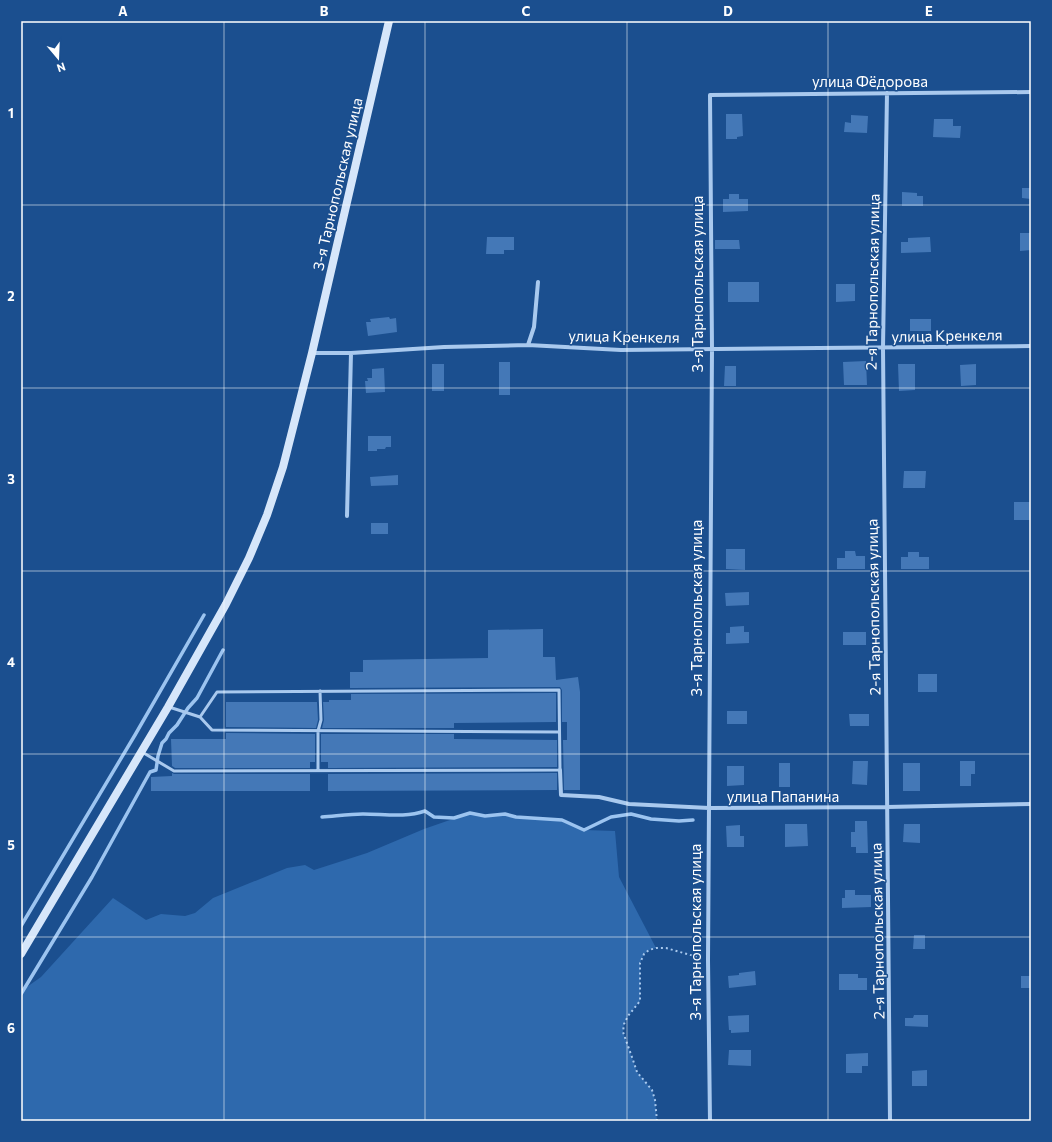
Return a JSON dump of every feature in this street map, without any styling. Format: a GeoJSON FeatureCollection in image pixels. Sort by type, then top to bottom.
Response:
{"type":"FeatureCollection","features":[{"type":"Feature","properties":{"kind":"street","name":"3-я Тарнопольская улица"},"geometry":{"type":"LineString","coordinates":[[21,954],[168,707],[226,604],[249,558],[267,515],[283,467],[312,353],[389,21]]}},
{"type":"Feature","properties":{"kind":"street","name":"улица Фёдорова"},"geometry":{"type":"LineString","coordinates":[[710,95],[1031,92]]}},
{"type":"Feature","properties":{"kind":"street","name":"2-я Тарнопольская улица"},"geometry":{"type":"LineString","coordinates":[[887,93],[883,348],[890,1120]]}},
{"type":"Feature","properties":{"kind":"street","name":"3-я Тарнопольская улица"},"geometry":{"type":"LineString","coordinates":[[710,95],[712,349],[708,960],[710,1121]]}},
{"type":"Feature","properties":{"kind":"street"},"geometry":{"type":"LineString","coordinates":[[528,345],[534,327],[538,282]]}},
{"type":"Feature","properties":{"kind":"street","name":"улица Кренкеля"},"geometry":{"type":"LineString","coordinates":[[312,353],[351,353],[528,345],[621,350],[1031,346]]}},
{"type":"Feature","properties":{"kind":"street"},"geometry":{"type":"LineString","coordinates":[[347,516],[351,353]]}},
{"type":"Feature","properties":{"kind":"street","name":"улица Папанина"},"geometry":{"type":"LineString","coordinates":[[560,770],[561,795],[599,797],[630,804],[709,808],[887,807],[1031,804]]}},
{"type":"Feature","properties":{"kind":"lane"},"geometry":{"type":"LineString","coordinates":[[141,751],[174,771],[560,770],[558,690],[217,692],[200,716]]}},
{"type":"Feature","properties":{"kind":"lane"},"geometry":{"type":"LineString","coordinates":[[318,770],[318,731],[321,720],[320,691]]}},
{"type":"Feature","properties":{"kind":"lane"},"geometry":{"type":"LineString","coordinates":[[168,707],[200,716],[212,730],[560,732]]}},
{"type":"Feature","properties":{"kind":"path"},"geometry":{"type":"LineString","coordinates":[[657,1121],[655,1100],[652,1090],[638,1072],[623,1032],[624,1024],[628,1016],[640,1001],[640,963],[644,954],[649,950],[656,948],[666,948],[708,960]]}},
{"type":"Feature","properties":{"kind":"shaded area"},"geometry":{"type":"Polygon","coordinates":[[[470,813],[485,816],[505,814],[516,817],[562,820],[584,830],[615,831],[619,877],[656,948],[649,950],[644,954],[640,963],[640,1001],[628,1016],[624,1024],[623,1032],[637,1072],[652,1090],[655,1100],[657,1121],[21,1121],[21,994],[24,989],[41,977],[113,898],[146,920],[161,914],[185,916],[195,913],[213,898],[287,868],[305,865],[314,870],[367,853],[424,829],[470,813]]]}},
{"type":"Feature","properties":{"kind":"building"},"geometry":{"type":"Polygon","coordinates":[[[726,114],[742,114],[743,136],[737,137],[737,139],[726,139],[726,114]]]}},
{"type":"Feature","properties":{"kind":"building"},"geometry":{"type":"Polygon","coordinates":[[[851,115],[868,116],[867,133],[844,132],[845,122],[851,123],[851,115]]]}},
{"type":"Feature","properties":{"kind":"building"},"geometry":{"type":"Polygon","coordinates":[[[934,119],[953,119],[953,126],[961,126],[960,138],[933,137],[934,119]]]}},
{"type":"Feature","properties":{"kind":"building"},"geometry":{"type":"Polygon","coordinates":[[[1022,188],[1031,188],[1031,199],[1022,198],[1022,188]]]}},
{"type":"Feature","properties":{"kind":"building"},"geometry":{"type":"Polygon","coordinates":[[[902,192],[917,193],[917,196],[923,196],[923,206],[902,206],[902,192]]]}},
{"type":"Feature","properties":{"kind":"building"},"geometry":{"type":"Polygon","coordinates":[[[729,194],[739,194],[739,199],[748,199],[748,211],[723,212],[723,199],[729,199],[729,194]]]}},
{"type":"Feature","properties":{"kind":"building"},"geometry":{"type":"Polygon","coordinates":[[[1020,233],[1031,233],[1031,250],[1020,251],[1020,233]]]}},
{"type":"Feature","properties":{"kind":"building"},"geometry":{"type":"Polygon","coordinates":[[[487,237],[514,237],[514,250],[504,250],[504,254],[486,254],[487,237]]]}},
{"type":"Feature","properties":{"kind":"building"},"geometry":{"type":"Polygon","coordinates":[[[930,237],[931,252],[901,253],[901,242],[908,242],[908,238],[930,237]]]}},
{"type":"Feature","properties":{"kind":"building"},"geometry":{"type":"Polygon","coordinates":[[[715,240],[739,240],[740,249],[715,249],[715,240]]]}},
{"type":"Feature","properties":{"kind":"building"},"geometry":{"type":"Polygon","coordinates":[[[728,282],[759,282],[759,302],[728,302],[728,282]]]}},
{"type":"Feature","properties":{"kind":"building"},"geometry":{"type":"Polygon","coordinates":[[[836,284],[855,284],[855,301],[836,302],[836,284]]]}},
{"type":"Feature","properties":{"kind":"building"},"geometry":{"type":"Polygon","coordinates":[[[389,317],[390,319],[396,318],[397,332],[368,336],[366,322],[371,322],[370,319],[389,317]]]}},
{"type":"Feature","properties":{"kind":"building"},"geometry":{"type":"Polygon","coordinates":[[[910,319],[931,319],[931,331],[910,331],[910,319]]]}},
{"type":"Feature","properties":{"kind":"building"},"geometry":{"type":"Polygon","coordinates":[[[866,361],[867,385],[844,385],[843,362],[866,361]]]}},
{"type":"Feature","properties":{"kind":"building"},"geometry":{"type":"Polygon","coordinates":[[[499,362],[510,362],[510,395],[499,395],[499,362]]]}},
{"type":"Feature","properties":{"kind":"building"},"geometry":{"type":"Polygon","coordinates":[[[432,364],[444,364],[444,391],[432,391],[432,364]]]}},
{"type":"Feature","properties":{"kind":"building"},"geometry":{"type":"Polygon","coordinates":[[[898,364],[915,364],[915,390],[899,391],[898,364]]]}},
{"type":"Feature","properties":{"kind":"building"},"geometry":{"type":"Polygon","coordinates":[[[976,364],[976,385],[961,386],[960,365],[976,364]]]}},
{"type":"Feature","properties":{"kind":"building"},"geometry":{"type":"Polygon","coordinates":[[[725,366],[736,366],[736,386],[724,386],[725,366]]]}},
{"type":"Feature","properties":{"kind":"building"},"geometry":{"type":"Polygon","coordinates":[[[384,368],[385,392],[366,393],[365,381],[368,381],[367,378],[372,378],[372,369],[384,368]]]}},
{"type":"Feature","properties":{"kind":"building"},"geometry":{"type":"Polygon","coordinates":[[[368,436],[391,436],[391,447],[377,449],[377,451],[368,451],[368,436]]]}},
{"type":"Feature","properties":{"kind":"building"},"geometry":{"type":"Polygon","coordinates":[[[904,471],[926,471],[925,488],[903,488],[904,471]]]}},
{"type":"Feature","properties":{"kind":"building"},"geometry":{"type":"Polygon","coordinates":[[[398,475],[398,485],[371,486],[370,477],[398,475]]]}},
{"type":"Feature","properties":{"kind":"building"},"geometry":{"type":"Polygon","coordinates":[[[1014,502],[1031,502],[1031,520],[1014,520],[1014,502]]]}},
{"type":"Feature","properties":{"kind":"building"},"geometry":{"type":"Polygon","coordinates":[[[371,523],[388,523],[388,534],[371,534],[371,523]]]}},
{"type":"Feature","properties":{"kind":"building"},"geometry":{"type":"Polygon","coordinates":[[[726,549],[745,549],[745,570],[726,569],[726,549]]]}},
{"type":"Feature","properties":{"kind":"building"},"geometry":{"type":"Polygon","coordinates":[[[845,551],[855,551],[856,556],[865,556],[865,569],[837,569],[837,558],[845,558],[845,551]]]}},
{"type":"Feature","properties":{"kind":"building"},"geometry":{"type":"Polygon","coordinates":[[[908,552],[919,552],[919,557],[929,557],[929,569],[901,569],[901,557],[908,557],[908,552]]]}},
{"type":"Feature","properties":{"kind":"building"},"geometry":{"type":"Polygon","coordinates":[[[749,592],[749,605],[726,606],[725,593],[749,592]]]}},
{"type":"Feature","properties":{"kind":"building"},"geometry":{"type":"Polygon","coordinates":[[[744,626],[744,632],[749,632],[749,643],[726,644],[726,633],[730,633],[730,627],[744,626]]]}},
{"type":"Feature","properties":{"kind":"building"},"geometry":{"type":"Polygon","coordinates":[[[543,629],[543,657],[555,657],[556,680],[578,677],[580,692],[580,790],[564,790],[563,740],[567,740],[567,722],[562,722],[562,690],[560,687],[350,688],[350,672],[363,672],[363,660],[488,658],[488,630],[543,629]]]}},
{"type":"Feature","properties":{"kind":"building"},"geometry":{"type":"Polygon","coordinates":[[[843,632],[866,632],[866,645],[843,645],[843,632]]]}},
{"type":"Feature","properties":{"kind":"building"},"geometry":{"type":"Polygon","coordinates":[[[918,674],[937,674],[937,692],[918,692],[918,674]]]}},
{"type":"Feature","properties":{"kind":"building"},"geometry":{"type":"Polygon","coordinates":[[[556,693],[556,722],[454,723],[454,728],[322,728],[324,720],[323,702],[329,702],[329,700],[351,700],[351,694],[556,693]]]}},
{"type":"Feature","properties":{"kind":"building"},"geometry":{"type":"Polygon","coordinates":[[[226,702],[317,702],[318,720],[316,728],[226,727],[226,702]]]}},
{"type":"Feature","properties":{"kind":"building"},"geometry":{"type":"Polygon","coordinates":[[[727,711],[747,711],[747,724],[727,724],[727,711]]]}},
{"type":"Feature","properties":{"kind":"building"},"geometry":{"type":"Polygon","coordinates":[[[849,714],[869,714],[869,726],[850,726],[849,714]]]}},
{"type":"Feature","properties":{"kind":"building"},"geometry":{"type":"Polygon","coordinates":[[[226,733],[315,734],[315,762],[310,762],[310,768],[175,768],[172,766],[171,739],[226,739],[226,733]]]}},
{"type":"Feature","properties":{"kind":"building"},"geometry":{"type":"Polygon","coordinates":[[[321,734],[454,734],[454,739],[557,740],[557,767],[328,768],[328,762],[321,762],[321,734]]]}},
{"type":"Feature","properties":{"kind":"building"},"geometry":{"type":"Polygon","coordinates":[[[853,761],[868,761],[867,785],[852,784],[853,761]]]}},
{"type":"Feature","properties":{"kind":"building"},"geometry":{"type":"Polygon","coordinates":[[[960,761],[975,761],[975,774],[971,774],[971,786],[960,786],[960,761]]]}},
{"type":"Feature","properties":{"kind":"building"},"geometry":{"type":"Polygon","coordinates":[[[779,763],[790,763],[790,787],[779,787],[779,763]]]}},
{"type":"Feature","properties":{"kind":"building"},"geometry":{"type":"Polygon","coordinates":[[[903,763],[920,763],[920,791],[903,791],[903,763]]]}},
{"type":"Feature","properties":{"kind":"building"},"geometry":{"type":"Polygon","coordinates":[[[727,766],[744,766],[744,785],[727,786],[727,766]]]}},
{"type":"Feature","properties":{"kind":"building"},"geometry":{"type":"Polygon","coordinates":[[[172,773],[310,774],[310,791],[151,791],[151,777],[172,776],[172,773]]]}},
{"type":"Feature","properties":{"kind":"building"},"geometry":{"type":"Polygon","coordinates":[[[557,773],[557,790],[328,791],[328,774],[557,773]]]}},
{"type":"Feature","properties":{"kind":"building"},"geometry":{"type":"Polygon","coordinates":[[[855,821],[867,821],[868,853],[856,853],[856,847],[851,847],[851,832],[855,832],[855,821]]]}},
{"type":"Feature","properties":{"kind":"building"},"geometry":{"type":"Polygon","coordinates":[[[785,824],[807,824],[808,846],[785,847],[785,824]]]}},
{"type":"Feature","properties":{"kind":"building"},"geometry":{"type":"Polygon","coordinates":[[[904,824],[920,824],[920,843],[903,842],[904,824]]]}},
{"type":"Feature","properties":{"kind":"building"},"geometry":{"type":"Polygon","coordinates":[[[740,825],[740,836],[744,836],[744,847],[727,847],[726,826],[740,825]]]}},
{"type":"Feature","properties":{"kind":"building"},"geometry":{"type":"Polygon","coordinates":[[[845,890],[855,890],[855,895],[871,895],[871,907],[842,908],[842,898],[845,898],[845,890]]]}},
{"type":"Feature","properties":{"kind":"building"},"geometry":{"type":"Polygon","coordinates":[[[914,935],[925,935],[925,949],[913,949],[914,935]]]}},
{"type":"Feature","properties":{"kind":"building"},"geometry":{"type":"Polygon","coordinates":[[[755,971],[756,985],[729,988],[728,976],[755,971]]]}},
{"type":"Feature","properties":{"kind":"building"},"geometry":{"type":"Polygon","coordinates":[[[839,974],[858,974],[858,978],[867,978],[867,990],[839,990],[839,974]]]}},
{"type":"Feature","properties":{"kind":"building"},"geometry":{"type":"Polygon","coordinates":[[[1021,976],[1031,976],[1031,988],[1021,988],[1021,976]]]}},
{"type":"Feature","properties":{"kind":"building"},"geometry":{"type":"Polygon","coordinates":[[[749,1015],[749,1032],[731,1033],[731,1030],[729,1030],[728,1016],[749,1015]]]}},
{"type":"Feature","properties":{"kind":"building"},"geometry":{"type":"Polygon","coordinates":[[[914,1015],[928,1015],[928,1027],[905,1026],[905,1018],[913,1018],[914,1015]]]}},
{"type":"Feature","properties":{"kind":"building"},"geometry":{"type":"Polygon","coordinates":[[[729,1050],[751,1050],[751,1066],[728,1065],[729,1050]]]}},
{"type":"Feature","properties":{"kind":"building"},"geometry":{"type":"Polygon","coordinates":[[[868,1053],[868,1066],[862,1066],[862,1073],[846,1073],[846,1054],[868,1053]]]}},
{"type":"Feature","properties":{"kind":"building"},"geometry":{"type":"Polygon","coordinates":[[[927,1070],[927,1086],[912,1086],[912,1071],[927,1070]]]}},
{"type":"Feature","properties":{"kind":"waterway"},"geometry":{"type":"LineString","coordinates":[[21,926],[135,735],[204,615]]}},
{"type":"Feature","properties":{"kind":"waterway"},"geometry":{"type":"LineString","coordinates":[[21,994],[92,877],[150,772],[156,770],[162,743],[197,698],[223,650]]}},
{"type":"Feature","properties":{"kind":"waterway"},"geometry":{"type":"LineString","coordinates":[[322,817],[358,814],[402,815],[425,811],[434,817],[454,818],[470,813],[485,816],[505,814],[516,817],[562,820],[584,830],[611,817],[631,814],[651,819],[679,821],[693,820]]}}]}
